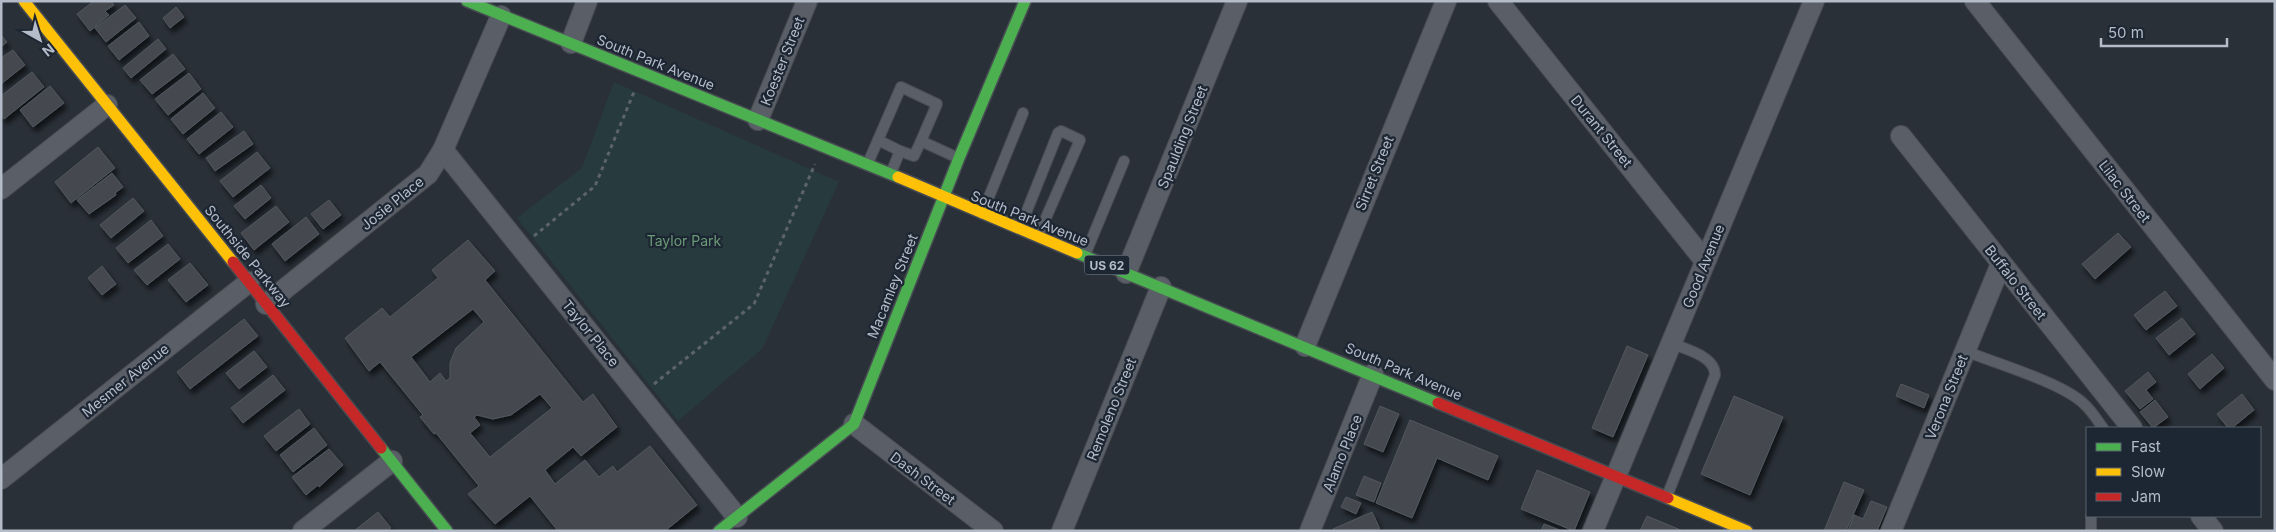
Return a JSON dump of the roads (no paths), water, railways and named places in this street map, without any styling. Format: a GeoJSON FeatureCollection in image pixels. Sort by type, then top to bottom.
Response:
{"type":"FeatureCollection","features":[{"type":"Feature","properties":{"kind":"main road","name":"Southside Parkway"},"geometry":{"type":"LineString","coordinates":[[24,1],[447,531]]}},
{"type":"Feature","properties":{"kind":"main road","name":"South Park Avenue"},"geometry":{"type":"LineString","coordinates":[[467,1],[822,148],[891,174],[1019,230],[1373,374],[1747,531]]}},
{"type":"Feature","properties":{"kind":"main road","name":"Macamley Street"},"geometry":{"type":"LineString","coordinates":[[854,424],[959,158],[1024,1]]}},
{"type":"Feature","properties":{"kind":"main road"},"geometry":{"type":"LineString","coordinates":[[719,531],[854,424]]}},
{"type":"Feature","properties":{"kind":"street"},"geometry":{"type":"LineString","coordinates":[[571,43],[587,1]]}},
{"type":"Feature","properties":{"kind":"street","name":"Koester Street"},"geometry":{"type":"LineString","coordinates":[[758,120],[807,1]]}},
{"type":"Feature","properties":{"kind":"street","name":"Spaulding Street"},"geometry":{"type":"LineString","coordinates":[[1126,273],[1237,1]]}},
{"type":"Feature","properties":{"kind":"street","name":"Sirret Street"},"geometry":{"type":"LineString","coordinates":[[1305,346],[1446,1]]}},
{"type":"Feature","properties":{"kind":"street","name":"Durant Street"},"geometry":{"type":"LineString","coordinates":[[1498,1],[1705,261]]}},
{"type":"Feature","properties":{"kind":"street","name":"Good Avenue"},"geometry":{"type":"LineString","coordinates":[[1593,531],[1814,1]]}},
{"type":"Feature","properties":{"kind":"street","name":"Lilac Street"},"geometry":{"type":"LineString","coordinates":[[1976,1],[2275,380]]}},
{"type":"Feature","properties":{"kind":"street","name":"Josie Place"},"geometry":{"type":"LineString","coordinates":[[266,304],[428,174],[443,150],[501,16]]}},
{"type":"Feature","properties":{"kind":"street"},"geometry":{"type":"LineString","coordinates":[[1,189],[107,105]]}},
{"type":"Feature","properties":{"kind":"street","name":"Buffalo Street"},"geometry":{"type":"LineString","coordinates":[[1900,136],[2001,264],[2121,424]]}},
{"type":"Feature","properties":{"kind":"street","name":"Taylor Place"},"geometry":{"type":"LineString","coordinates":[[443,150],[737,517]]}},
{"type":"Feature","properties":{"kind":"street","name":"Verona Street"},"geometry":{"type":"LineString","coordinates":[[1891,531],[2001,264]]}},
{"type":"Feature","properties":{"kind":"street","name":"Mesmer Avenue"},"geometry":{"type":"LineString","coordinates":[[1,479],[249,282]]}},
{"type":"Feature","properties":{"kind":"street","name":"Remoleno Street"},"geometry":{"type":"LineString","coordinates":[[1062,531],[1161,287]]}},
{"type":"Feature","properties":{"kind":"street","name":"Alamo Place"},"geometry":{"type":"LineString","coordinates":[[1310,531],[1373,374]]}},
{"type":"Feature","properties":{"kind":"street","name":"Dash Street"},"geometry":{"type":"LineString","coordinates":[[854,424],[993,531]]}},
{"type":"Feature","properties":{"kind":"street"},"geometry":{"type":"LineString","coordinates":[[303,531],[392,461]]}},
{"type":"Feature","properties":{"kind":"street"},"geometry":{"type":"LineString","coordinates":[[2202,517],[2213,531]]}},
{"type":"Feature","properties":{"kind":"lane"},"geometry":{"type":"LineString","coordinates":[[867,165],[901,87],[937,104],[914,156],[878,140]]}},
{"type":"Feature","properties":{"kind":"lane"},"geometry":{"type":"LineString","coordinates":[[982,214],[1023,113]]}},
{"type":"Feature","properties":{"kind":"lane"},"geometry":{"type":"LineString","coordinates":[[1019,230],[1058,133],[1061,131],[1080,140],[1038,237]]}},
{"type":"Feature","properties":{"kind":"lane"},"geometry":{"type":"LineString","coordinates":[[921,141],[959,158]]}},
{"type":"Feature","properties":{"kind":"lane"},"geometry":{"type":"LineString","coordinates":[[891,174],[900,151]]}},
{"type":"Feature","properties":{"kind":"lane"},"geometry":{"type":"LineString","coordinates":[[1084,256],[1124,161]]}},
{"type":"Feature","properties":{"kind":"lane"},"geometry":{"type":"LineString","coordinates":[[1667,497],[1715,375],[1715,367],[1711,361],[1671,343]]}},
{"type":"Feature","properties":{"kind":"lane"},"geometry":{"type":"LineString","coordinates":[[1965,351],[2050,384],[2084,404],[2102,427]]}},
{"type":"Feature","properties":{"kind":"lane"},"geometry":{"type":"LineString","coordinates":[[2091,517],[2091,531]]}},
{"type":"Feature","properties":{"kind":"park label","name":"Taylor Park"},"geometry":{"type":"Point","coordinates":[684,240]}}]}
